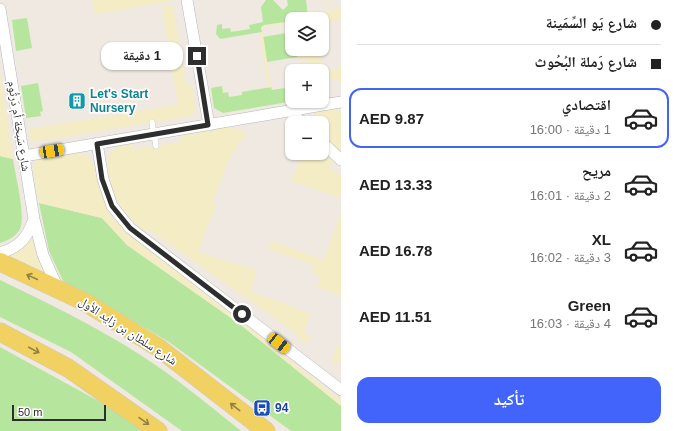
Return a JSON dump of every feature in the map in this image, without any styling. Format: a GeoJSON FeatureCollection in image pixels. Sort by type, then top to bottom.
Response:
{"type":"FeatureCollection","features":[{"type":"Feature","properties":{"kind":"main road","name":"شارع سلطان بن زايد الأول"},"geometry":{"type":"LineString","coordinates":[[0,262],[85,302],[159,348],[266,431]]}},
{"type":"Feature","properties":{"kind":"main road"},"geometry":{"type":"LineString","coordinates":[[0,332],[68,368],[158,431]]}},
{"type":"Feature","properties":{"kind":"street"},"geometry":{"type":"LineString","coordinates":[[187,0],[208,125]]}},
{"type":"Feature","properties":{"kind":"street","name":"شارع سَبخة أم دَرثُوم"},"geometry":{"type":"LineString","coordinates":[[0,8],[34,219],[43,255],[58,289]]}},
{"type":"Feature","properties":{"kind":"street"},"geometry":{"type":"LineString","coordinates":[[24,156],[341,102]]}},
{"type":"Feature","properties":{"kind":"street"},"geometry":{"type":"LineString","coordinates":[[290,111],[295,116]]}},
{"type":"Feature","properties":{"kind":"street"},"geometry":{"type":"LineString","coordinates":[[97,144],[102,179],[112,206],[130,228],[341,390]]}},
{"type":"Feature","properties":{"kind":"street"},"geometry":{"type":"LineString","coordinates":[[329,149],[341,160]]}},
{"type":"Feature","properties":{"kind":"street"},"geometry":{"type":"LineString","coordinates":[[0,253],[21,244],[28,235],[34,219]]}},
{"type":"Feature","properties":{"kind":"lane"},"geometry":{"type":"LineString","coordinates":[[152,122],[156,146]]}},
{"type":"Feature","properties":{"kind":"green space"},"geometry":{"type":"Polygon","coordinates":[[[266,0],[273,0],[283,10],[288,5],[287,0],[306,0],[307,12],[285,12],[285,22],[264,25],[261,27],[262,32],[220,39],[216,34],[217,25],[222,24],[222,29],[230,28],[231,32],[250,29],[249,25],[263,22],[261,7],[266,0]]]}},
{"type":"Feature","properties":{"kind":"green space"},"geometry":{"type":"Polygon","coordinates":[[[27,18],[32,48],[16,51],[12,20],[27,18]]]}},
{"type":"Feature","properties":{"kind":"green space"},"geometry":{"type":"Polygon","coordinates":[[[285,33],[285,56],[298,56],[267,62],[263,37],[285,33]]]}},
{"type":"Feature","properties":{"kind":"green space"},"geometry":{"type":"Polygon","coordinates":[[[38,83],[43,111],[40,112],[41,116],[26,118],[21,86],[38,83]]]}},
{"type":"Feature","properties":{"kind":"green space"},"geometry":{"type":"Polygon","coordinates":[[[222,86],[223,93],[228,92],[229,97],[242,95],[242,92],[271,87],[272,90],[285,88],[285,103],[223,113],[214,108],[211,88],[222,86]]]}},
{"type":"Feature","properties":{"kind":"green space"},"geometry":{"type":"Polygon","coordinates":[[[0,156],[13,159],[20,195],[22,223],[17,234],[0,243],[0,156]]]}},
{"type":"Feature","properties":{"kind":"green space"},"geometry":{"type":"Polygon","coordinates":[[[39,203],[102,218],[127,245],[241,325],[341,406],[341,431],[291,431],[169,342],[89,295],[64,283],[49,251],[39,203]]]}},
{"type":"Feature","properties":{"kind":"green space"},"geometry":{"type":"Polygon","coordinates":[[[0,280],[90,325],[125,345],[155,364],[241,431],[182,431],[71,352],[0,317],[0,280]]]}},
{"type":"Feature","properties":{"kind":"green space"},"geometry":{"type":"Polygon","coordinates":[[[0,347],[113,409],[141,431],[0,431],[0,347]]]}},
{"type":"Feature","properties":{"kind":"sand"},"geometry":{"type":"Polygon","coordinates":[[[93,0],[172,0],[172,1],[95,14],[93,0]]]}},
{"type":"Feature","properties":{"kind":"sand"},"geometry":{"type":"Polygon","coordinates":[[[325,0],[327,0],[329,10],[341,8],[341,19],[329,22],[329,12],[322,12],[327,11],[325,0]]]}},
{"type":"Feature","properties":{"kind":"sand"},"geometry":{"type":"Polygon","coordinates":[[[173,5],[186,86],[192,85],[195,108],[194,113],[190,116],[33,142],[31,141],[28,129],[178,105],[162,7],[173,5]]]}},
{"type":"Feature","properties":{"kind":"sand"},"geometry":{"type":"Polygon","coordinates":[[[285,22],[285,24],[262,28],[271,87],[268,88],[260,33],[262,32],[261,27],[285,22]]]}},
{"type":"Feature","properties":{"kind":"sand"},"geometry":{"type":"Polygon","coordinates":[[[320,56],[322,64],[308,64],[307,60],[301,61],[300,57],[297,57],[320,56]]]}},
{"type":"Feature","properties":{"kind":"sand"},"geometry":{"type":"Polygon","coordinates":[[[341,68],[341,86],[339,79],[329,81],[329,70],[341,68]]]}},
{"type":"Feature","properties":{"kind":"sand"},"geometry":{"type":"Polygon","coordinates":[[[0,71],[13,159],[0,156],[0,71]]]}},
{"type":"Feature","properties":{"kind":"sand"},"geometry":{"type":"Polygon","coordinates":[[[332,108],[341,113],[341,153],[329,143],[329,116],[313,116],[314,113],[332,108]]]}},
{"type":"Feature","properties":{"kind":"sand"},"geometry":{"type":"Polygon","coordinates":[[[230,127],[246,132],[244,141],[240,140],[235,153],[232,152],[212,203],[216,205],[198,252],[257,270],[251,292],[310,313],[304,333],[312,337],[310,342],[305,343],[296,336],[297,334],[150,230],[145,231],[135,223],[125,211],[116,198],[109,183],[106,169],[108,157],[117,148],[132,143],[133,150],[181,142],[181,135],[230,127]]]}},
{"type":"Feature","properties":{"kind":"sand"},"geometry":{"type":"Polygon","coordinates":[[[80,153],[88,156],[93,162],[110,216],[130,235],[341,400],[341,406],[241,325],[127,245],[102,218],[39,203],[33,169],[34,163],[38,159],[80,153]]]}},
{"type":"Feature","properties":{"kind":"sand"},"geometry":{"type":"Polygon","coordinates":[[[329,159],[334,161],[329,168],[341,176],[341,198],[291,181],[299,160],[329,159]]]}},
{"type":"Feature","properties":{"kind":"sand"},"geometry":{"type":"Polygon","coordinates":[[[341,212],[341,296],[317,287],[321,276],[311,272],[314,265],[268,249],[271,241],[324,260],[341,212]]]}},
{"type":"Feature","properties":{"kind":"sand"},"geometry":{"type":"Polygon","coordinates":[[[33,230],[45,274],[8,256],[25,246],[33,230]]]}},
{"type":"Feature","properties":{"kind":"sand"},"geometry":{"type":"Polygon","coordinates":[[[337,346],[341,347],[341,356],[338,364],[332,365],[331,362],[337,346]]]}},
{"type":"Feature","properties":{"kind":"place","name":"Let's Start Nursery"},"geometry":{"type":"Point","coordinates":[77,101]}},
{"type":"Feature","properties":{"kind":"place","name":"94"},"geometry":{"type":"Point","coordinates":[262,408]}},
{"type":"Feature","properties":{"kind":"route"},"geometry":{"type":"LineString","coordinates":[[197,56],[208,125],[97,144],[102,179],[112,206],[130,228],[242,314]]}}]}
